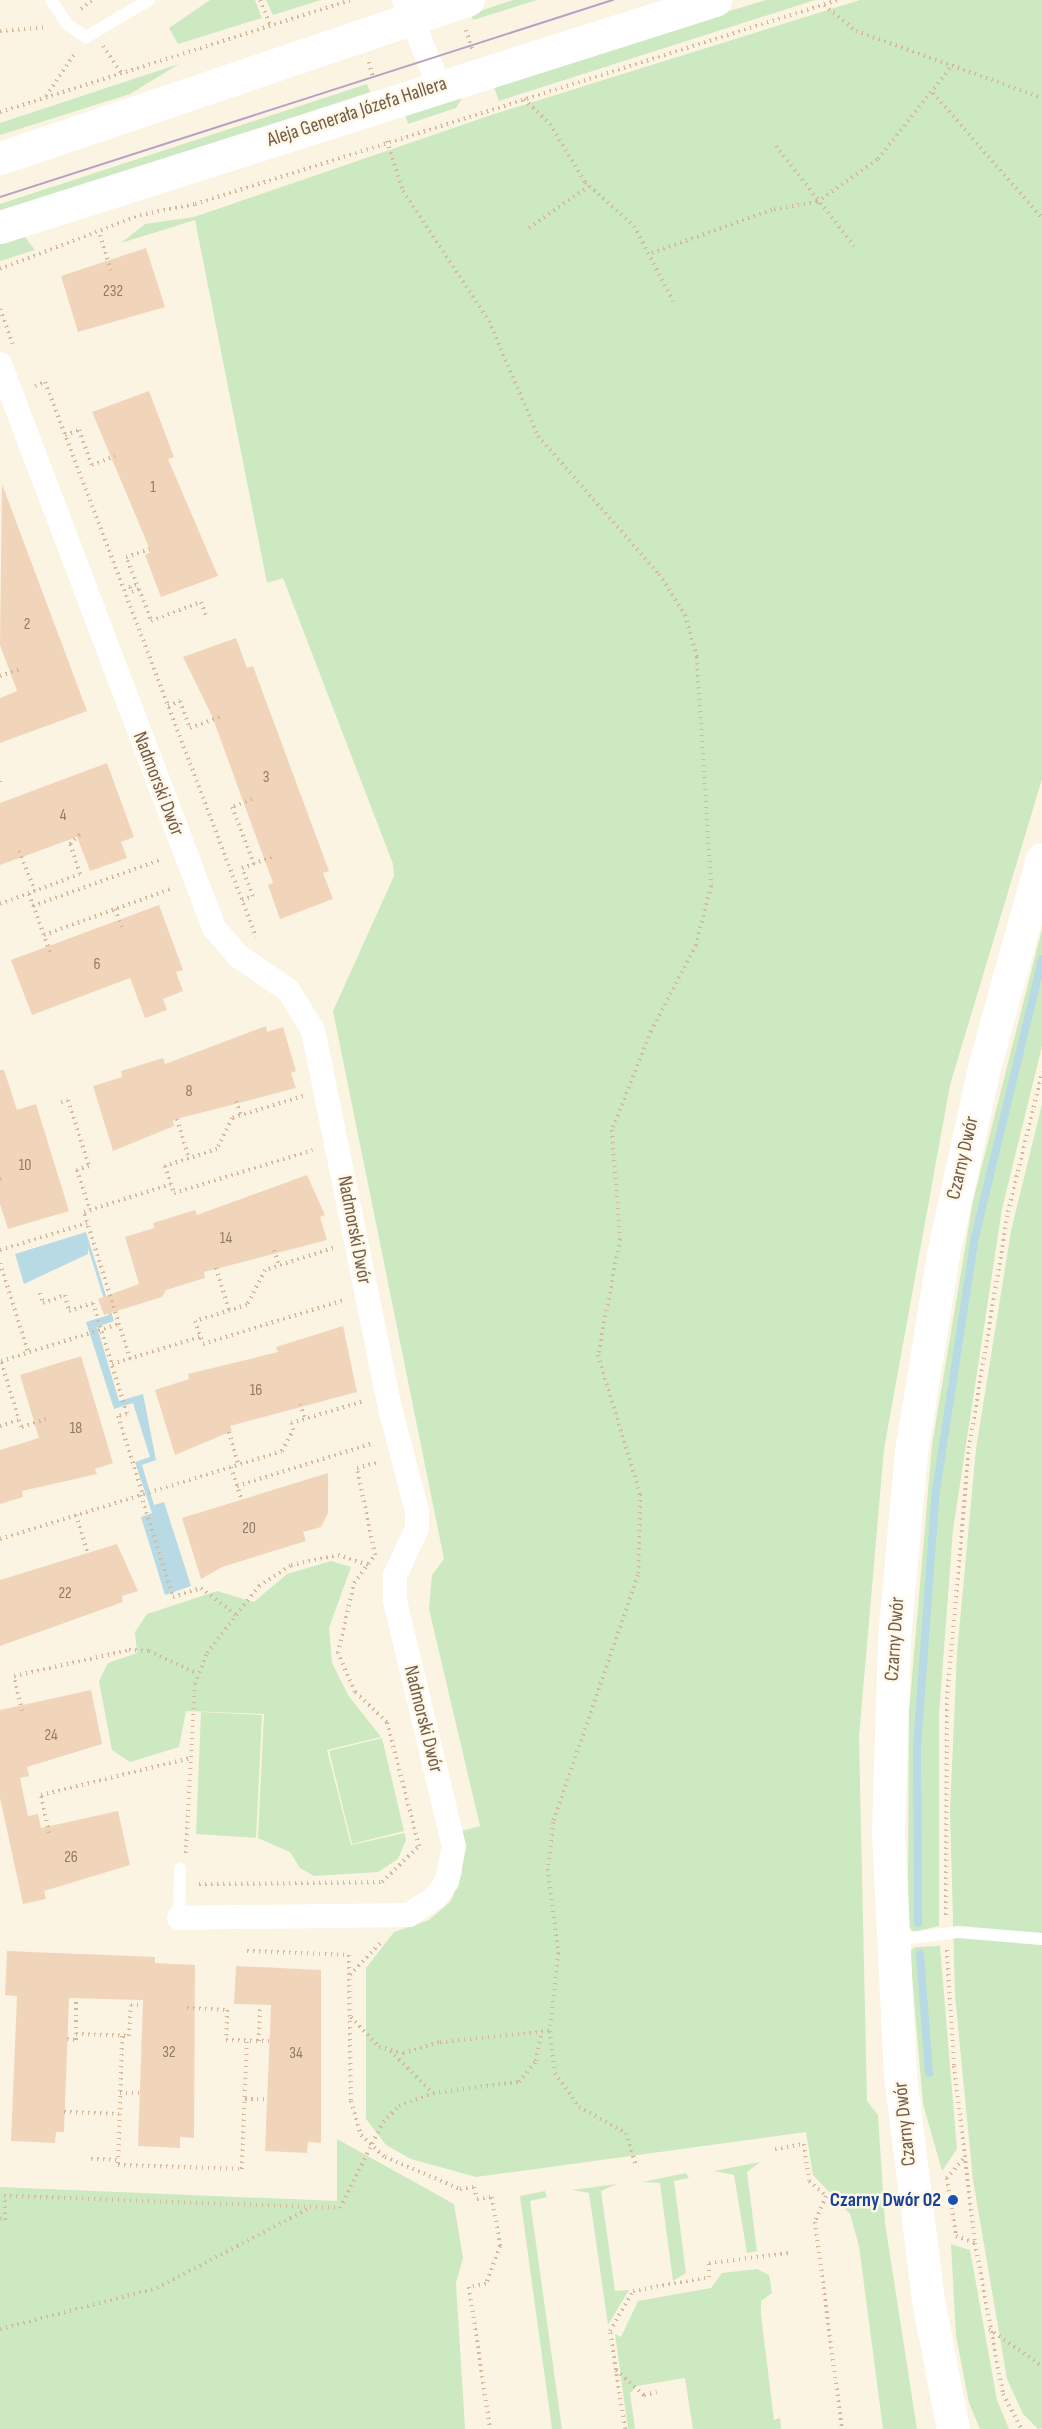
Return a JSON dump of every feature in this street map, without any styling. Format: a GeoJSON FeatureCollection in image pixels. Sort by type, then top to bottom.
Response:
{"type":"FeatureCollection","features":[{"type":"Feature","properties":{"kind":"main road"},"geometry":{"type":"LineString","coordinates":[[0,158],[360,37],[408,9],[468,0]]}},
{"type":"Feature","properties":{"kind":"main road","name":"Aleja Generała Józefa Hallera"},"geometry":{"type":"LineString","coordinates":[[0,227],[381,103],[715,0]]}},
{"type":"Feature","properties":{"kind":"main road","name":"Czarny Dwór"},"geometry":{"type":"LineString","coordinates":[[953,2428],[913,2192],[890,1940],[894,1639],[922,1369],[984,1067],[1042,859]]}},
{"type":"Feature","properties":{"kind":"street"},"geometry":{"type":"LineString","coordinates":[[408,9],[439,86]]}},
{"type":"Feature","properties":{"kind":"street","name":"Nadmorski Dwór"},"geometry":{"type":"LineString","coordinates":[[8,358],[214,928],[238,956],[288,990],[313,1030],[391,1412],[417,1510],[417,1528],[394,1586],[454,1846],[452,1864],[437,1896],[409,1915],[179,1918]]}},
{"type":"Feature","properties":{"kind":"lane"},"geometry":{"type":"LineString","coordinates":[[51,0],[68,26],[86,37],[148,0]]}},
{"type":"Feature","properties":{"kind":"lane"},"geometry":{"type":"LineString","coordinates":[[179,1918],[180,1869]]}},
{"type":"Feature","properties":{"kind":"lane"},"geometry":{"type":"LineString","coordinates":[[890,1940],[946,1935],[1042,1939]]}},
{"type":"Feature","properties":{"kind":"path"},"geometry":{"type":"LineString","coordinates":[[260,0],[270,25]]}},
{"type":"Feature","properties":{"kind":"path"},"geometry":{"type":"LineString","coordinates":[[0,112],[350,0],[393,139]]}},
{"type":"Feature","properties":{"kind":"path"},"geometry":{"type":"LineString","coordinates":[[0,269],[100,235],[140,215],[195,204],[393,139],[838,0]]}},
{"type":"Feature","properties":{"kind":"path"},"geometry":{"type":"LineString","coordinates":[[823,4],[856,31],[950,68],[1042,98]]}},
{"type":"Feature","properties":{"kind":"path"},"geometry":{"type":"LineString","coordinates":[[0,31],[68,26]]}},
{"type":"Feature","properties":{"kind":"path"},"geometry":{"type":"LineString","coordinates":[[46,97],[86,37]]}},
{"type":"Feature","properties":{"kind":"path"},"geometry":{"type":"LineString","coordinates":[[652,253],[774,209],[817,201],[878,159],[933,93],[950,68]]}},
{"type":"Feature","properties":{"kind":"path"},"geometry":{"type":"LineString","coordinates":[[933,93],[1042,218]]}},
{"type":"Feature","properties":{"kind":"path"},"geometry":{"type":"LineString","coordinates":[[524,99],[550,124],[589,186],[633,226],[652,253],[673,301]]}},
{"type":"Feature","properties":{"kind":"path"},"geometry":{"type":"LineString","coordinates":[[387,141],[403,191],[489,321],[538,436],[627,532],[685,615],[697,657],[705,726],[711,886],[696,945],[651,1031],[612,1130],[620,1239],[598,1355],[640,1494],[643,1533],[638,1575],[553,1822],[548,1869],[558,1989],[550,2031],[555,2073],[565,2093],[626,2133],[636,2166]]}},
{"type":"Feature","properties":{"kind":"path"},"geometry":{"type":"LineString","coordinates":[[776,146],[854,246]]}},
{"type":"Feature","properties":{"kind":"path"},"geometry":{"type":"LineString","coordinates":[[529,228],[589,186]]}},
{"type":"Feature","properties":{"kind":"path"},"geometry":{"type":"LineString","coordinates":[[100,235],[111,270]]}},
{"type":"Feature","properties":{"kind":"path"},"geometry":{"type":"LineString","coordinates":[[0,309],[8,358]]}},
{"type":"Feature","properties":{"kind":"path"},"geometry":{"type":"LineString","coordinates":[[27,380],[30,388],[45,382],[260,948]]}},
{"type":"Feature","properties":{"kind":"path"},"geometry":{"type":"LineString","coordinates":[[65,435],[79,430],[92,465],[115,456]]}},
{"type":"Feature","properties":{"kind":"path"},"geometry":{"type":"LineString","coordinates":[[123,589],[136,584],[126,557],[150,549]]}},
{"type":"Feature","properties":{"kind":"path"},"geometry":{"type":"LineString","coordinates":[[130,587],[132,592],[139,589],[151,621],[201,602],[206,616]]}},
{"type":"Feature","properties":{"kind":"path"},"geometry":{"type":"LineString","coordinates":[[0,676],[20,669]]}},
{"type":"Feature","properties":{"kind":"path"},"geometry":{"type":"LineString","coordinates":[[168,706],[180,701],[190,728],[221,717]]}},
{"type":"Feature","properties":{"kind":"path"},"geometry":{"type":"LineString","coordinates":[[252,799],[232,807],[254,864]]}},
{"type":"Feature","properties":{"kind":"path"},"geometry":{"type":"LineString","coordinates":[[0,904],[80,874],[70,844],[82,832]]}},
{"type":"Feature","properties":{"kind":"path"},"geometry":{"type":"LineString","coordinates":[[19,851],[34,891]]}},
{"type":"Feature","properties":{"kind":"path"},"geometry":{"type":"LineString","coordinates":[[242,900],[253,896],[242,868],[273,857]]}},
{"type":"Feature","properties":{"kind":"path"},"geometry":{"type":"LineString","coordinates":[[33,906],[157,861]]}},
{"type":"Feature","properties":{"kind":"path"},"geometry":{"type":"LineString","coordinates":[[44,935],[168,889]]}},
{"type":"Feature","properties":{"kind":"path"},"geometry":{"type":"LineString","coordinates":[[28,893],[50,952]]}},
{"type":"Feature","properties":{"kind":"path"},"geometry":{"type":"LineString","coordinates":[[115,909],[122,927]]}},
{"type":"Feature","properties":{"kind":"path"},"geometry":{"type":"LineString","coordinates":[[1022,2429],[1003,2394],[989,2329],[964,2158],[946,1935],[947,1699],[969,1448],[1008,1212],[1042,1072]]}},
{"type":"Feature","properties":{"kind":"path"},"geometry":{"type":"LineString","coordinates":[[60,1102],[68,1100],[88,1166],[77,1170],[90,1210]]}},
{"type":"Feature","properties":{"kind":"path"},"geometry":{"type":"LineString","coordinates":[[290,1100],[232,1118],[217,1149],[165,1166],[174,1193],[322,1147]]}},
{"type":"Feature","properties":{"kind":"path"},"geometry":{"type":"LineString","coordinates":[[236,1101],[241,1115]]}},
{"type":"Feature","properties":{"kind":"path"},"geometry":{"type":"LineString","coordinates":[[177,1119],[189,1159]]}},
{"type":"Feature","properties":{"kind":"path"},"geometry":{"type":"LineString","coordinates":[[130,1359],[84,1212],[171,1184]]}},
{"type":"Feature","properties":{"kind":"path"},"geometry":{"type":"LineString","coordinates":[[0,1250],[87,1223]]}},
{"type":"Feature","properties":{"kind":"path"},"geometry":{"type":"LineString","coordinates":[[274,1250],[279,1265]]}},
{"type":"Feature","properties":{"kind":"path"},"geometry":{"type":"LineString","coordinates":[[321,1252],[265,1270],[247,1305],[195,1321],[202,1344],[353,1297]]}},
{"type":"Feature","properties":{"kind":"path"},"geometry":{"type":"LineString","coordinates":[[0,1263],[28,1352]]}},
{"type":"Feature","properties":{"kind":"path"},"geometry":{"type":"LineString","coordinates":[[216,1268],[229,1310]]}},
{"type":"Feature","properties":{"kind":"path"},"geometry":{"type":"LineString","coordinates":[[40,1293],[43,1303],[65,1296],[69,1311],[93,1304],[127,1414],[118,1416],[145,1494],[147,1515],[173,1597],[201,1588],[236,1615]]}},
{"type":"Feature","properties":{"kind":"path"},"geometry":{"type":"LineString","coordinates":[[46,1419],[21,1427],[2,1371],[1,1361],[118,1324]]}},
{"type":"Feature","properties":{"kind":"path"},"geometry":{"type":"LineString","coordinates":[[112,1364],[201,1337]]}},
{"type":"Feature","properties":{"kind":"path"},"geometry":{"type":"LineString","coordinates":[[0,1381],[2,1371]]}},
{"type":"Feature","properties":{"kind":"path"},"geometry":{"type":"LineString","coordinates":[[300,1404],[305,1418]]}},
{"type":"Feature","properties":{"kind":"path"},"geometry":{"type":"LineString","coordinates":[[0,1539],[282,1450],[293,1430],[291,1423],[352,1404]]}},
{"type":"Feature","properties":{"kind":"path"},"geometry":{"type":"LineString","coordinates":[[0,1426],[19,1420]]}},
{"type":"Feature","properties":{"kind":"path"},"geometry":{"type":"LineString","coordinates":[[228,1432],[238,1464]]}},
{"type":"Feature","properties":{"kind":"path"},"geometry":{"type":"LineString","coordinates":[[237,1486],[383,1440]]}},
{"type":"Feature","properties":{"kind":"path"},"geometry":{"type":"LineString","coordinates":[[180,1884],[382,1882],[419,1846],[387,1722],[355,1692],[338,1653],[354,1583],[375,1555],[357,1468],[387,1460]]}},
{"type":"Feature","properties":{"kind":"path"},"geometry":{"type":"LineString","coordinates":[[231,1467],[242,1500]]}},
{"type":"Feature","properties":{"kind":"path"},"geometry":{"type":"LineString","coordinates":[[76,1515],[88,1554]]}},
{"type":"Feature","properties":{"kind":"path"},"geometry":{"type":"LineString","coordinates":[[180,1869],[198,1674],[236,1615],[259,1586],[291,1565],[338,1555],[367,1564],[394,1586]]}},
{"type":"Feature","properties":{"kind":"path"},"geometry":{"type":"LineString","coordinates":[[22,1712],[14,1676],[129,1650],[149,1651],[198,1674]]}},
{"type":"Feature","properties":{"kind":"path"},"geometry":{"type":"LineString","coordinates":[[49,1833],[41,1795],[190,1758]]}},
{"type":"Feature","properties":{"kind":"path"},"geometry":{"type":"LineString","coordinates":[[247,1951],[349,1954],[351,2101],[361,2135],[371,2146],[460,2189],[476,2187],[477,2199],[492,2197],[500,2246],[486,2284],[469,2287],[490,2429]]}},
{"type":"Feature","properties":{"kind":"path"},"geometry":{"type":"LineString","coordinates":[[67,2039],[76,2040],[76,1998]]}},
{"type":"Feature","properties":{"kind":"path"},"geometry":{"type":"LineString","coordinates":[[76,2034],[129,2036],[131,2005],[143,2005]]}},
{"type":"Feature","properties":{"kind":"path"},"geometry":{"type":"LineString","coordinates":[[259,2041],[260,2005]]}},
{"type":"Feature","properties":{"kind":"path"},"geometry":{"type":"LineString","coordinates":[[187,2008],[227,2010],[226,2040],[269,2042]]}},
{"type":"Feature","properties":{"kind":"path"},"geometry":{"type":"LineString","coordinates":[[351,2017],[433,2094]]}},
{"type":"Feature","properties":{"kind":"path"},"geometry":{"type":"LineString","coordinates":[[389,2051],[403,2053],[440,2042],[550,2031]]}},
{"type":"Feature","properties":{"kind":"path"},"geometry":{"type":"LineString","coordinates":[[0,2218],[5,2220],[4,2196],[340,2208],[371,2146],[399,2106],[433,2094],[519,2082],[536,2061],[541,2032]]}},
{"type":"Feature","properties":{"kind":"path"},"geometry":{"type":"LineString","coordinates":[[122,2036],[118,2165],[242,2169],[247,2041]]}},
{"type":"Feature","properties":{"kind":"path"},"geometry":{"type":"LineString","coordinates":[[120,2093],[140,2093]]}},
{"type":"Feature","properties":{"kind":"path"},"geometry":{"type":"LineString","coordinates":[[244,2099],[267,2099]]}},
{"type":"Feature","properties":{"kind":"path"},"geometry":{"type":"LineString","coordinates":[[64,2112],[119,2114]]}},
{"type":"Feature","properties":{"kind":"path"},"geometry":{"type":"LineString","coordinates":[[775,2149],[804,2144],[809,2181],[826,2196],[815,2222],[843,2429]]}},
{"type":"Feature","properties":{"kind":"path"},"geometry":{"type":"LineString","coordinates":[[964,2158],[947,2178],[956,2236],[975,2243]]}},
{"type":"Feature","properties":{"kind":"path"},"geometry":{"type":"LineString","coordinates":[[91,2159],[118,2160]]}},
{"type":"Feature","properties":{"kind":"path"},"geometry":{"type":"LineString","coordinates":[[0,2329],[157,2288],[311,2207]]}},
{"type":"Feature","properties":{"kind":"path"},"geometry":{"type":"LineString","coordinates":[[625,2429],[610,2331],[633,2291],[709,2277],[709,2263],[715,2260],[790,2253]]}},
{"type":"Feature","properties":{"kind":"path"},"geometry":{"type":"LineString","coordinates":[[989,2329],[1042,2366]]}},
{"type":"Feature","properties":{"kind":"path"},"geometry":{"type":"LineString","coordinates":[[616,2370],[644,2395],[657,2392]]}},
{"type":"Feature","properties":{"kind":"green space"},"geometry":{"type":"Polygon","coordinates":[[[210,0],[255,0],[262,18],[178,44],[169,28],[210,0]]]}},
{"type":"Feature","properties":{"kind":"green space"},"geometry":{"type":"Polygon","coordinates":[[[266,0],[321,0],[273,15],[266,0]]]}},
{"type":"Feature","properties":{"kind":"green space"},"geometry":{"type":"Polygon","coordinates":[[[513,0],[537,0],[473,20],[471,14],[513,0]]]}},
{"type":"Feature","properties":{"kind":"green space"},"geometry":{"type":"Polygon","coordinates":[[[766,0],[815,0],[499,101],[493,84],[766,0]]]}},
{"type":"Feature","properties":{"kind":"green space"},"geometry":{"type":"Polygon","coordinates":[[[860,0],[1042,0],[1042,779],[950,1085],[884,1449],[859,1737],[867,2101],[878,2115],[885,2223],[917,2429],[883,2429],[859,2246],[850,2214],[813,2175],[806,2132],[476,2177],[411,2159],[386,2145],[366,2119],[366,1968],[394,1932],[429,1920],[451,1901],[462,1873],[462,1831],[480,1826],[429,1609],[432,1575],[444,1559],[333,1011],[394,876],[393,864],[283,578],[267,583],[195,220],[121,243],[145,224],[194,217],[494,114],[860,0]]]}},
{"type":"Feature","properties":{"kind":"green space"},"geometry":{"type":"Polygon","coordinates":[[[179,64],[130,94],[0,135],[0,123],[179,64]]]}},
{"type":"Feature","properties":{"kind":"green space"},"geometry":{"type":"Polygon","coordinates":[[[367,84],[370,92],[0,214],[0,204],[367,84]]]}},
{"type":"Feature","properties":{"kind":"green space"},"geometry":{"type":"Polygon","coordinates":[[[466,92],[456,108],[408,124],[404,111],[466,92]]]}},
{"type":"Feature","properties":{"kind":"green space"},"geometry":{"type":"Polygon","coordinates":[[[22,233],[35,250],[0,261],[0,239],[22,233]]]}},
{"type":"Feature","properties":{"kind":"green space"},"geometry":{"type":"Polygon","coordinates":[[[1042,929],[1042,1046],[1002,1209],[953,1530],[939,1715],[939,1926],[914,1932],[909,1927],[909,1712],[932,1445],[973,1201],[1042,929]]]}},
{"type":"Feature","properties":{"kind":"green space"},"geometry":{"type":"Polygon","coordinates":[[[1042,1104],[1042,2428],[1038,2429],[1023,2414],[1007,2379],[973,2180],[955,1996],[950,1811],[957,1653],[976,1449],[1011,1231],[1042,1104]]]}},
{"type":"Feature","properties":{"kind":"green space"},"geometry":{"type":"Polygon","coordinates":[[[331,1561],[351,1567],[329,1628],[332,1663],[348,1695],[381,1737],[327,1750],[351,1845],[405,1833],[406,1840],[398,1859],[378,1872],[314,1876],[300,1868],[290,1852],[258,1838],[264,1714],[186,1711],[179,1747],[130,1762],[112,1750],[99,1681],[108,1663],[137,1653],[135,1632],[147,1614],[217,1591],[254,1602],[287,1574],[331,1561]]]}},
{"type":"Feature","properties":{"kind":"green space"},"geometry":{"type":"Polygon","coordinates":[[[201,1712],[262,1715],[256,1838],[196,1834],[201,1712]]]}},
{"type":"Feature","properties":{"kind":"green space"},"geometry":{"type":"Polygon","coordinates":[[[382,1738],[404,1831],[352,1844],[329,1751],[382,1738]]]}},
{"type":"Feature","properties":{"kind":"green space"},"geometry":{"type":"Polygon","coordinates":[[[940,1946],[957,2149],[942,2171],[923,2104],[910,1952],[915,1947],[940,1946]]]}},
{"type":"Feature","properties":{"kind":"green space"},"geometry":{"type":"Polygon","coordinates":[[[337,2139],[454,2204],[463,2258],[456,2283],[465,2429],[0,2429],[0,2187],[337,2201],[337,2139]]]}},
{"type":"Feature","properties":{"kind":"green space"},"geometry":{"type":"Polygon","coordinates":[[[760,2162],[747,2172],[757,2251],[747,2253],[734,2175],[714,2171],[760,2162]]]}},
{"type":"Feature","properties":{"kind":"green space"},"geometry":{"type":"Polygon","coordinates":[[[686,2173],[689,2178],[674,2181],[686,2273],[673,2281],[660,2183],[642,2182],[686,2173]]]}},
{"type":"Feature","properties":{"kind":"green space"},"geometry":{"type":"Polygon","coordinates":[[[617,2184],[601,2191],[615,2291],[629,2290],[608,2325],[589,2193],[572,2190],[617,2184]]]}},
{"type":"Feature","properties":{"kind":"green space"},"geometry":{"type":"Polygon","coordinates":[[[545,2191],[547,2197],[530,2201],[562,2429],[552,2429],[520,2196],[545,2191]]]}},
{"type":"Feature","properties":{"kind":"green space"},"geometry":{"type":"Polygon","coordinates":[[[951,2244],[970,2250],[997,2400],[1009,2429],[980,2429],[969,2403],[956,2336],[951,2244]]]}},
{"type":"Feature","properties":{"kind":"green space"},"geometry":{"type":"Polygon","coordinates":[[[757,2269],[769,2275],[772,2293],[761,2301],[761,2315],[774,2420],[780,2418],[781,2429],[693,2429],[685,2378],[637,2386],[630,2393],[635,2429],[628,2429],[615,2334],[621,2337],[638,2301],[711,2288],[722,2273],[757,2269]]]}},
{"type":"Feature","properties":{"kind":"water"},"geometry":{"type":"Polygon","coordinates":[[[86,1232],[114,1321],[97,1327],[119,1401],[143,1394],[156,1460],[142,1465],[154,1505],[164,1502],[191,1586],[165,1595],[141,1517],[152,1513],[135,1462],[150,1457],[133,1403],[114,1409],[86,1322],[109,1315],[88,1248],[88,1254],[24,1284],[15,1254],[86,1232]]]}},
{"type":"Feature","properties":{"kind":"building"},"geometry":{"type":"Polygon","coordinates":[[[146,248],[165,307],[78,332],[61,276],[146,248]]]}},
{"type":"Feature","properties":{"kind":"building"},"geometry":{"type":"Polygon","coordinates":[[[149,391],[174,457],[168,459],[218,576],[161,597],[145,555],[151,552],[92,412],[149,391]]]}},
{"type":"Feature","properties":{"kind":"building"},"geometry":{"type":"Polygon","coordinates":[[[2,484],[87,711],[0,743],[0,698],[17,691],[0,645],[2,484]]]}},
{"type":"Feature","properties":{"kind":"building"},"geometry":{"type":"Polygon","coordinates":[[[236,638],[247,668],[253,666],[329,871],[323,873],[333,899],[280,919],[268,885],[273,883],[212,716],[183,657],[236,638]]]}},
{"type":"Feature","properties":{"kind":"building"},"geometry":{"type":"Polygon","coordinates":[[[107,763],[134,837],[121,842],[127,858],[90,871],[77,837],[0,865],[0,803],[107,763]]]}},
{"type":"Feature","properties":{"kind":"building"},"geometry":{"type":"Polygon","coordinates":[[[159,905],[183,970],[176,972],[183,991],[163,999],[167,1010],[145,1018],[130,978],[32,1015],[11,960],[159,905]]]}},
{"type":"Feature","properties":{"kind":"building"},"geometry":{"type":"Polygon","coordinates":[[[266,1026],[267,1032],[283,1027],[296,1071],[291,1073],[296,1088],[173,1120],[174,1126],[113,1151],[93,1086],[122,1077],[121,1071],[163,1058],[165,1064],[266,1026]]]}},
{"type":"Feature","properties":{"kind":"building"},"geometry":{"type":"Polygon","coordinates":[[[0,1070],[4,1070],[17,1110],[36,1104],[69,1211],[8,1229],[0,1204],[0,1070]]]}},
{"type":"Feature","properties":{"kind":"building"},"geometry":{"type":"Polygon","coordinates":[[[307,1175],[325,1215],[320,1217],[327,1240],[204,1272],[205,1278],[166,1290],[162,1297],[104,1315],[98,1299],[139,1284],[125,1237],[154,1228],[153,1223],[195,1210],[197,1215],[307,1175]]]}},
{"type":"Feature","properties":{"kind":"building"},"geometry":{"type":"Polygon","coordinates":[[[343,1326],[357,1392],[230,1426],[232,1431],[175,1455],[155,1390],[189,1379],[188,1374],[278,1352],[276,1347],[343,1326]]]}},
{"type":"Feature","properties":{"kind":"building"},"geometry":{"type":"Polygon","coordinates":[[[81,1356],[113,1463],[95,1469],[97,1474],[22,1491],[23,1497],[0,1504],[0,1450],[39,1438],[20,1375],[81,1356]]]}},
{"type":"Feature","properties":{"kind":"building"},"geometry":{"type":"Polygon","coordinates":[[[328,1473],[328,1513],[321,1527],[303,1532],[306,1541],[222,1567],[201,1579],[182,1518],[328,1473]]]}},
{"type":"Feature","properties":{"kind":"building"},"geometry":{"type":"Polygon","coordinates":[[[117,1544],[138,1591],[122,1596],[123,1602],[0,1646],[0,1580],[117,1544]]]}},
{"type":"Feature","properties":{"kind":"building"},"geometry":{"type":"Polygon","coordinates":[[[91,1690],[102,1744],[27,1767],[29,1776],[20,1778],[28,1816],[38,1814],[41,1828],[118,1811],[130,1865],[44,1891],[46,1899],[23,1904],[0,1798],[0,1710],[91,1690]]]}},
{"type":"Feature","properties":{"kind":"building"},"geometry":{"type":"Polygon","coordinates":[[[7,1951],[155,1957],[155,1963],[195,1965],[194,2138],[180,2137],[180,2148],[138,2146],[143,2000],[69,1998],[64,2132],[56,2132],[55,2143],[11,2141],[17,1996],[5,1995],[7,1951]]]}},
{"type":"Feature","properties":{"kind":"building"},"geometry":{"type":"Polygon","coordinates":[[[236,1966],[321,1970],[321,2143],[308,2142],[307,2153],[265,2151],[271,2005],[234,2004],[236,1966]]]}},
{"type":"Feature","properties":{"kind":"waterway"},"geometry":{"type":"LineString","coordinates":[[918,1923],[917,1747],[936,1491],[975,1237],[1042,959]]}},
{"type":"Feature","properties":{"kind":"waterway"},"geometry":{"type":"LineString","coordinates":[[920,1954],[929,2073]]}},
{"type":"Feature","properties":{"kind":"tram line"},"geometry":{"type":"LineString","coordinates":[[0,197],[613,0]]}},
{"type":"Feature","properties":{"kind":"place","name":"Czarny Dwór 02"},"geometry":{"type":"Point","coordinates":[953,2200]}}]}
